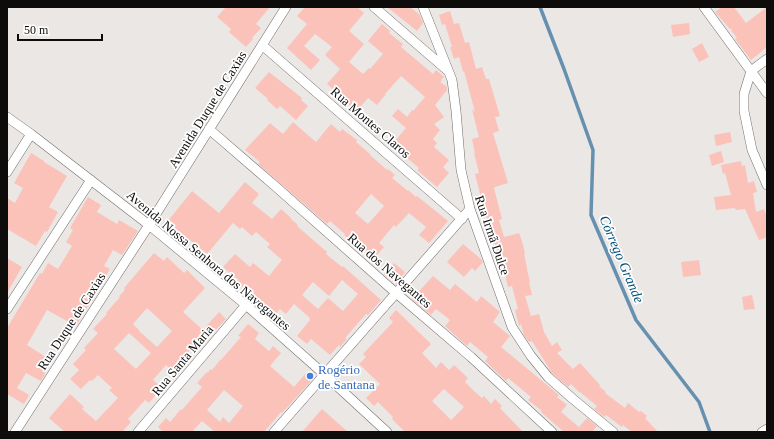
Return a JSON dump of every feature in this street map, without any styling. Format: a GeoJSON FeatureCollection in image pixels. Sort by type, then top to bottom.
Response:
{"type":"FeatureCollection","features":[{"type":"Feature","properties":{"kind":"street"},"geometry":{"type":"LineString","coordinates":[[374,7],[450,72]]}},
{"type":"Feature","properties":{"kind":"street","name":"Rua Irmã Dulce"},"geometry":{"type":"LineString","coordinates":[[423,7],[452,80],[461,170],[470,209],[512,328],[537,365],[548,377],[573,400],[613,432]]}},
{"type":"Feature","properties":{"kind":"street"},"geometry":{"type":"LineString","coordinates":[[704,7],[767,93]]}},
{"type":"Feature","properties":{"kind":"street","name":"Avenida Duque de Caxias"},"geometry":{"type":"LineString","coordinates":[[149,225],[284,8]]}},
{"type":"Feature","properties":{"kind":"street","name":"Rua Montes Claros"},"geometry":{"type":"LineString","coordinates":[[262,45],[462,218]]}},
{"type":"Feature","properties":{"kind":"street"},"geometry":{"type":"LineString","coordinates":[[767,59],[751,71],[744,94],[744,111],[752,150],[767,185]]}},
{"type":"Feature","properties":{"kind":"street","name":"Avenida Nossa Senhora dos Navegantes"},"geometry":{"type":"LineString","coordinates":[[7,118],[31,134],[149,225],[246,305],[325,374],[387,432]]}},
{"type":"Feature","properties":{"kind":"street","name":"Rua dos Navegantes"},"geometry":{"type":"LineString","coordinates":[[209,129],[471,357],[552,432]]}},
{"type":"Feature","properties":{"kind":"street"},"geometry":{"type":"LineString","coordinates":[[7,172],[31,134]]}},
{"type":"Feature","properties":{"kind":"street"},"geometry":{"type":"LineString","coordinates":[[7,309],[91,180]]}},
{"type":"Feature","properties":{"kind":"street"},"geometry":{"type":"LineString","coordinates":[[274,432],[470,209]]}},
{"type":"Feature","properties":{"kind":"street","name":"Rua Duque de Caxias"},"geometry":{"type":"LineString","coordinates":[[14,432],[149,225]]}},
{"type":"Feature","properties":{"kind":"street","name":"Rua Santa Maria"},"geometry":{"type":"LineString","coordinates":[[138,432],[246,305]]}},
{"type":"Feature","properties":{"kind":"street"},"geometry":{"type":"LineString","coordinates":[[762,432],[767,429]]}},
{"type":"Feature","properties":{"kind":"building"},"geometry":{"type":"Polygon","coordinates":[[[226,7],[270,7],[256,24],[261,28],[246,47],[229,32],[231,29],[217,17],[226,7]]]}},
{"type":"Feature","properties":{"kind":"building"},"geometry":{"type":"Polygon","coordinates":[[[305,7],[357,7],[364,13],[349,31],[364,44],[349,62],[363,74],[369,68],[370,69],[383,54],[368,41],[382,24],[390,31],[389,33],[403,44],[401,47],[433,74],[436,70],[444,77],[440,82],[447,87],[447,90],[435,105],[444,117],[434,124],[440,130],[433,139],[437,143],[434,147],[449,160],[443,167],[449,173],[437,187],[417,170],[419,168],[400,151],[402,149],[394,142],[406,128],[392,116],[398,109],[407,117],[425,97],[401,76],[377,105],[368,98],[357,111],[348,104],[347,106],[339,99],[341,96],[327,84],[340,69],[325,55],[332,47],[315,34],[304,46],[320,60],[311,70],[287,48],[307,24],[297,16],[305,7]]]}},
{"type":"Feature","properties":{"kind":"building"},"geometry":{"type":"Polygon","coordinates":[[[387,7],[410,7],[420,15],[423,23],[417,31],[387,7]]]}},
{"type":"Feature","properties":{"kind":"building"},"geometry":{"type":"Polygon","coordinates":[[[722,7],[734,7],[746,23],[767,7],[767,47],[751,60],[735,39],[737,38],[731,30],[733,29],[730,29],[715,12],[722,7]]]}},
{"type":"Feature","properties":{"kind":"building"},"geometry":{"type":"Polygon","coordinates":[[[450,11],[454,24],[459,23],[465,43],[469,42],[476,69],[482,67],[486,79],[489,79],[500,116],[495,117],[499,131],[493,133],[508,183],[494,188],[502,219],[499,220],[504,237],[519,233],[522,241],[532,295],[525,296],[531,316],[539,314],[544,332],[552,346],[557,342],[562,350],[557,353],[573,369],[580,363],[600,385],[599,386],[606,392],[605,393],[625,408],[628,403],[639,412],[641,411],[647,416],[645,418],[658,432],[632,432],[623,425],[622,427],[606,415],[604,417],[594,409],[597,406],[571,384],[568,387],[552,373],[532,341],[529,342],[524,335],[521,324],[519,326],[515,310],[518,309],[512,286],[508,287],[505,274],[502,275],[490,222],[488,222],[486,217],[475,174],[479,173],[472,139],[479,137],[472,109],[475,112],[459,57],[454,59],[445,24],[442,25],[439,15],[450,11]]]}},
{"type":"Feature","properties":{"kind":"building"},"geometry":{"type":"Polygon","coordinates":[[[689,23],[690,34],[673,37],[671,25],[689,23]]]}},
{"type":"Feature","properties":{"kind":"building"},"geometry":{"type":"Polygon","coordinates":[[[702,43],[709,57],[699,62],[692,49],[702,43]]]}},
{"type":"Feature","properties":{"kind":"building"},"geometry":{"type":"Polygon","coordinates":[[[269,72],[302,98],[301,100],[308,106],[296,120],[280,106],[277,109],[255,88],[269,72]]]}},
{"type":"Feature","properties":{"kind":"building"},"geometry":{"type":"Polygon","coordinates":[[[293,122],[316,142],[331,124],[340,132],[342,129],[357,140],[356,142],[370,155],[395,175],[392,178],[448,221],[429,243],[419,235],[426,227],[409,213],[396,227],[394,225],[379,243],[384,247],[374,258],[354,241],[353,243],[330,221],[327,224],[258,164],[260,162],[245,150],[270,123],[283,134],[293,122]],[[371,194],[355,213],[368,224],[384,206],[371,194]]]}},
{"type":"Feature","properties":{"kind":"building"},"geometry":{"type":"Polygon","coordinates":[[[730,132],[732,142],[716,146],[714,135],[730,132]]]}},
{"type":"Feature","properties":{"kind":"building"},"geometry":{"type":"Polygon","coordinates":[[[721,151],[724,162],[712,166],[709,155],[721,151]]]}},
{"type":"Feature","properties":{"kind":"building"},"geometry":{"type":"Polygon","coordinates":[[[31,153],[67,176],[49,207],[58,212],[47,232],[45,231],[36,246],[7,229],[7,198],[15,203],[23,188],[14,183],[31,153]]]}},
{"type":"Feature","properties":{"kind":"building"},"geometry":{"type":"Polygon","coordinates":[[[741,161],[742,166],[745,165],[748,183],[754,181],[757,192],[753,193],[756,212],[764,209],[767,217],[767,237],[759,240],[745,209],[736,210],[735,208],[716,210],[714,197],[731,195],[725,173],[723,174],[721,165],[741,161]]]}},
{"type":"Feature","properties":{"kind":"building"},"geometry":{"type":"Polygon","coordinates":[[[245,182],[259,194],[252,203],[272,219],[281,209],[298,225],[297,226],[327,252],[326,254],[342,267],[343,266],[381,300],[368,315],[366,314],[345,338],[347,339],[340,347],[339,345],[330,355],[311,339],[307,344],[297,336],[310,318],[294,304],[286,314],[280,309],[275,315],[237,282],[239,280],[223,267],[235,254],[250,267],[253,263],[269,276],[282,260],[267,247],[270,244],[256,232],[252,236],[242,227],[240,229],[233,223],[207,254],[190,240],[188,242],[178,235],[180,232],[167,222],[192,191],[219,213],[245,182]],[[342,280],[329,296],[313,282],[302,295],[318,309],[328,298],[343,311],[358,294],[342,280]]]}},
{"type":"Feature","properties":{"kind":"building"},"geometry":{"type":"Polygon","coordinates":[[[88,197],[101,205],[97,212],[117,224],[119,220],[138,231],[122,255],[113,250],[104,266],[110,269],[76,326],[47,310],[27,345],[52,361],[41,381],[26,373],[17,388],[29,395],[24,404],[7,394],[7,328],[40,273],[42,274],[48,263],[58,269],[72,246],[66,242],[73,230],[70,228],[88,197]]]}},
{"type":"Feature","properties":{"kind":"building"},"geometry":{"type":"Polygon","coordinates":[[[463,244],[483,262],[475,271],[472,268],[464,277],[447,262],[463,244]]]}},
{"type":"Feature","properties":{"kind":"building"},"geometry":{"type":"Polygon","coordinates":[[[154,253],[164,261],[167,257],[184,273],[187,270],[205,288],[183,312],[203,330],[219,312],[226,319],[204,342],[200,339],[186,354],[179,363],[183,367],[176,374],[166,365],[153,380],[162,388],[149,403],[145,400],[128,419],[131,422],[122,432],[65,432],[49,418],[70,394],[84,407],[82,409],[96,421],[118,398],[109,390],[112,388],[98,375],[92,381],[90,380],[81,389],[70,379],[79,370],[73,364],[86,350],[84,348],[98,333],[93,329],[120,297],[119,296],[125,290],[124,288],[154,253]],[[147,308],[133,324],[157,347],[172,331],[147,308]],[[129,333],[114,349],[136,369],[151,353],[129,333]]]}},
{"type":"Feature","properties":{"kind":"building"},"geometry":{"type":"Polygon","coordinates":[[[7,258],[22,267],[7,293],[7,258]]]}},
{"type":"Feature","properties":{"kind":"building"},"geometry":{"type":"Polygon","coordinates":[[[699,260],[701,275],[683,277],[681,262],[699,260]]]}},
{"type":"Feature","properties":{"kind":"building"},"geometry":{"type":"Polygon","coordinates":[[[394,263],[405,272],[396,284],[384,274],[394,263]]]}},
{"type":"Feature","properties":{"kind":"building"},"geometry":{"type":"Polygon","coordinates":[[[433,276],[450,290],[455,284],[477,302],[481,296],[500,312],[493,322],[510,336],[501,347],[559,395],[557,397],[567,405],[561,412],[579,427],[587,418],[597,426],[592,432],[564,432],[528,400],[531,397],[508,378],[506,381],[485,361],[488,357],[470,342],[467,346],[445,326],[450,320],[436,309],[431,315],[412,299],[433,276]]]}},
{"type":"Feature","properties":{"kind":"building"},"geometry":{"type":"Polygon","coordinates":[[[752,295],[755,309],[744,310],[742,297],[752,295]]]}},
{"type":"Feature","properties":{"kind":"building"},"geometry":{"type":"Polygon","coordinates":[[[396,310],[431,344],[422,353],[436,368],[441,362],[449,370],[454,365],[468,378],[465,382],[475,392],[482,398],[484,396],[491,404],[495,399],[502,406],[500,408],[523,432],[405,432],[378,402],[374,406],[366,398],[380,384],[359,364],[366,357],[363,354],[393,322],[389,318],[396,310]],[[444,389],[432,401],[451,420],[464,407],[444,389]]]}},
{"type":"Feature","properties":{"kind":"building"},"geometry":{"type":"Polygon","coordinates":[[[248,324],[259,333],[255,339],[269,351],[273,346],[281,353],[270,366],[294,387],[306,373],[313,379],[264,432],[215,432],[202,421],[192,432],[163,432],[158,427],[166,418],[170,422],[181,409],[182,410],[202,387],[197,383],[207,372],[208,373],[210,369],[212,370],[241,337],[238,336],[248,324]],[[224,390],[207,410],[220,422],[223,417],[229,423],[243,406],[224,390]]]}},
{"type":"Feature","properties":{"kind":"building"},"geometry":{"type":"Polygon","coordinates":[[[322,409],[348,432],[302,432],[322,409]]]}},
{"type":"Feature","properties":{"kind":"waterway","name":"Córrego Grande"},"geometry":{"type":"LineString","coordinates":[[540,7],[593,150],[591,215],[636,320],[699,402],[710,432]]}},
{"type":"Feature","properties":{"kind":"place","name":"Rogério de Santana"},"geometry":{"type":"Point","coordinates":[310,376]}}]}
